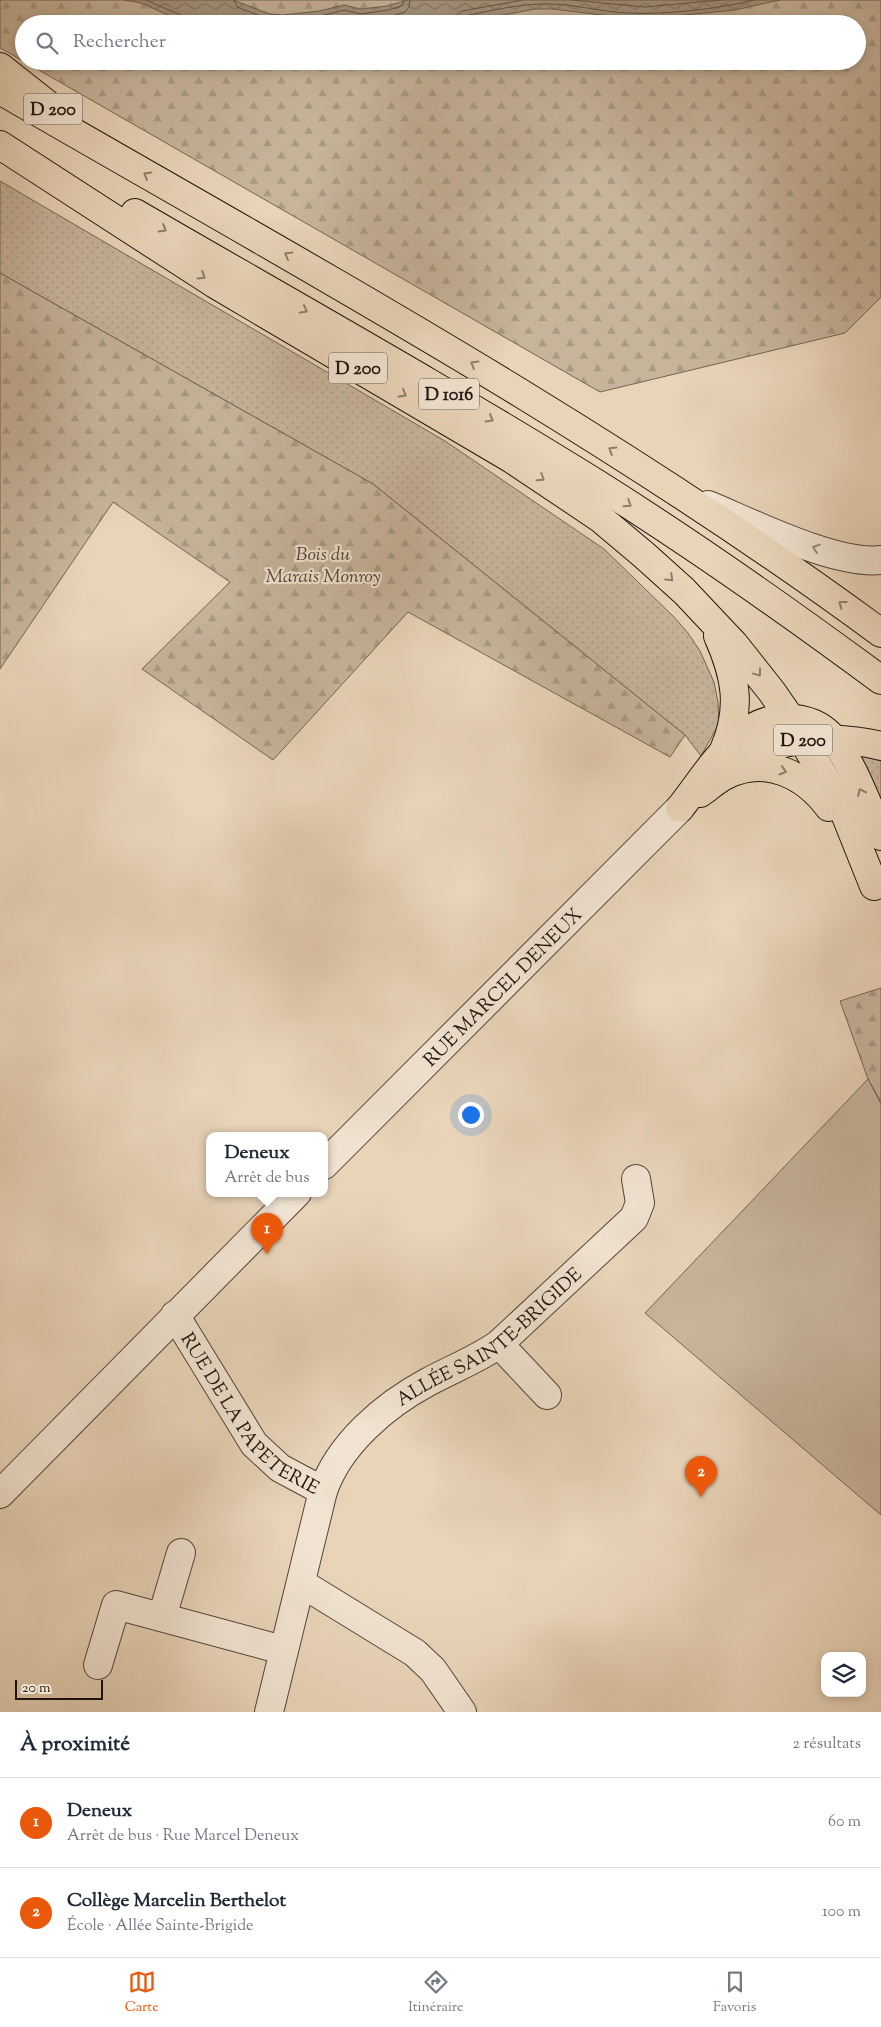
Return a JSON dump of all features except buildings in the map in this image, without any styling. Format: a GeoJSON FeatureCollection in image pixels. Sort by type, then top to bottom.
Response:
{"type":"FeatureCollection","features":[{"type":"Feature","properties":{"kind":"main road","name":"D 200"},"geometry":{"type":"LineString","coordinates":[[0,68],[106,151]]}},
{"type":"Feature","properties":{"kind":"main road","name":"D 1016"},"geometry":{"type":"LineString","coordinates":[[0,90],[293,258],[504,383],[777,557],[881,633]]}},
{"type":"Feature","properties":{"kind":"main road","name":"D 1016"},"geometry":{"type":"LineString","coordinates":[[0,134],[372,349],[598,485],[736,576],[881,680]]}},
{"type":"Feature","properties":{"kind":"main road","name":"D 200"},"geometry":{"type":"LineString","coordinates":[[0,145],[215,284],[487,443],[600,518],[644,554],[734,644],[752,666],[796,729],[846,817],[878,893]]}},
{"type":"Feature","properties":{"kind":"main road","name":"D 200"},"geometry":{"type":"LineString","coordinates":[[702,611],[723,647],[732,676],[735,715],[729,739],[729,762]]}},
{"type":"Feature","properties":{"kind":"main road","name":"D 200"},"geometry":{"type":"LineString","coordinates":[[680,808],[729,762],[744,733],[760,723],[796,729],[814,723],[834,741],[854,776],[881,836]]}},
{"type":"Feature","properties":{"kind":"main road"},"geometry":{"type":"LineString","coordinates":[[834,741],[881,746]]}},
{"type":"Feature","properties":{"kind":"main road","name":"D 200"},"geometry":{"type":"LineString","coordinates":[[729,762],[754,768],[773,768],[791,774],[807,783],[830,809],[878,893]]}},
{"type":"Feature","properties":{"kind":"street"},"geometry":{"type":"LineString","coordinates":[[682,495],[816,549],[859,560],[881,560]]}},
{"type":"Feature","properties":{"kind":"street","name":"RUE MARCEL DENEUX"},"geometry":{"type":"LineString","coordinates":[[328,1161],[680,808]]}},
{"type":"Feature","properties":{"kind":"street","name":"ALLÉE SAINTE-BRIGIDE"},"geometry":{"type":"LineString","coordinates":[[323,1490],[327,1478],[343,1454],[368,1426],[394,1404],[428,1382],[473,1360],[499,1344],[634,1218],[640,1203],[636,1178]]}},
{"type":"Feature","properties":{"kind":"street"},"geometry":{"type":"LineString","coordinates":[[0,1494],[293,1197]]}},
{"type":"Feature","properties":{"kind":"street","name":"RUE DE LA PAPETERIE"},"geometry":{"type":"LineString","coordinates":[[175,1315],[254,1444],[280,1468],[323,1490],[269,1712]]}},
{"type":"Feature","properties":{"kind":"street"},"geometry":{"type":"LineString","coordinates":[[499,1344],[546,1395]]}},
{"type":"Feature","properties":{"kind":"street"},"geometry":{"type":"LineString","coordinates":[[162,1617],[180,1553]]}},
{"type":"Feature","properties":{"kind":"street"},"geometry":{"type":"LineString","coordinates":[[301,1583],[415,1653],[433,1670],[462,1712]]}},
{"type":"Feature","properties":{"kind":"street"},"geometry":{"type":"LineString","coordinates":[[98,1665],[116,1605],[283,1650]]}},
{"type":"Feature","properties":{"kind":"green space"},"geometry":{"type":"Polygon","coordinates":[[[0,0],[881,0],[881,297],[845,333],[600,392],[38,70],[866,70],[866,15],[15,15],[15,57],[0,48],[0,0]]]}},
{"type":"Feature","properties":{"kind":"green space"},"geometry":{"type":"Polygon","coordinates":[[[0,181],[445,441],[604,549],[674,617],[700,651],[714,682],[718,702],[719,724],[701,756],[685,735],[373,484],[0,273],[0,181]]]}},
{"type":"Feature","properties":{"kind":"green space","name":"Bois du Marais Monroy"},"geometry":{"type":"Polygon","coordinates":[[[0,273],[373,484],[685,735],[670,757],[408,612],[273,760],[142,669],[230,582],[113,502],[0,669],[0,273]]]}},
{"type":"Feature","properties":{"kind":"green space"},"geometry":{"type":"Polygon","coordinates":[[[853,750],[881,755],[881,812],[853,750]]]}},
{"type":"Feature","properties":{"kind":"green space"},"geometry":{"type":"Polygon","coordinates":[[[881,988],[881,1102],[868,1079],[840,1001],[881,988]]]}},
{"type":"Feature","properties":{"kind":"green space"},"geometry":{"type":"Polygon","coordinates":[[[868,1079],[881,1104],[881,1515],[645,1313],[868,1079]]]}},
{"type":"Feature","properties":{"kind":"water"},"geometry":{"type":"Polygon","coordinates":[[[124,0],[233,0],[270,14],[283,15],[168,15],[141,3],[124,0]]]}},
{"type":"Feature","properties":{"kind":"water"},"geometry":{"type":"Polygon","coordinates":[[[408,0],[780,0],[735,10],[686,15],[602,15],[553,9],[535,9],[503,15],[283,15],[319,11],[344,5],[361,9],[387,6],[408,0]]]}},
{"type":"Feature","properties":{"kind":"place","name":"Deneux"},"geometry":{"type":"Point","coordinates":[267,1254]}},
{"type":"Feature","properties":{"kind":"place","name":"Collège Marcelin Berthelot"},"geometry":{"type":"Point","coordinates":[701,1497]}}]}
